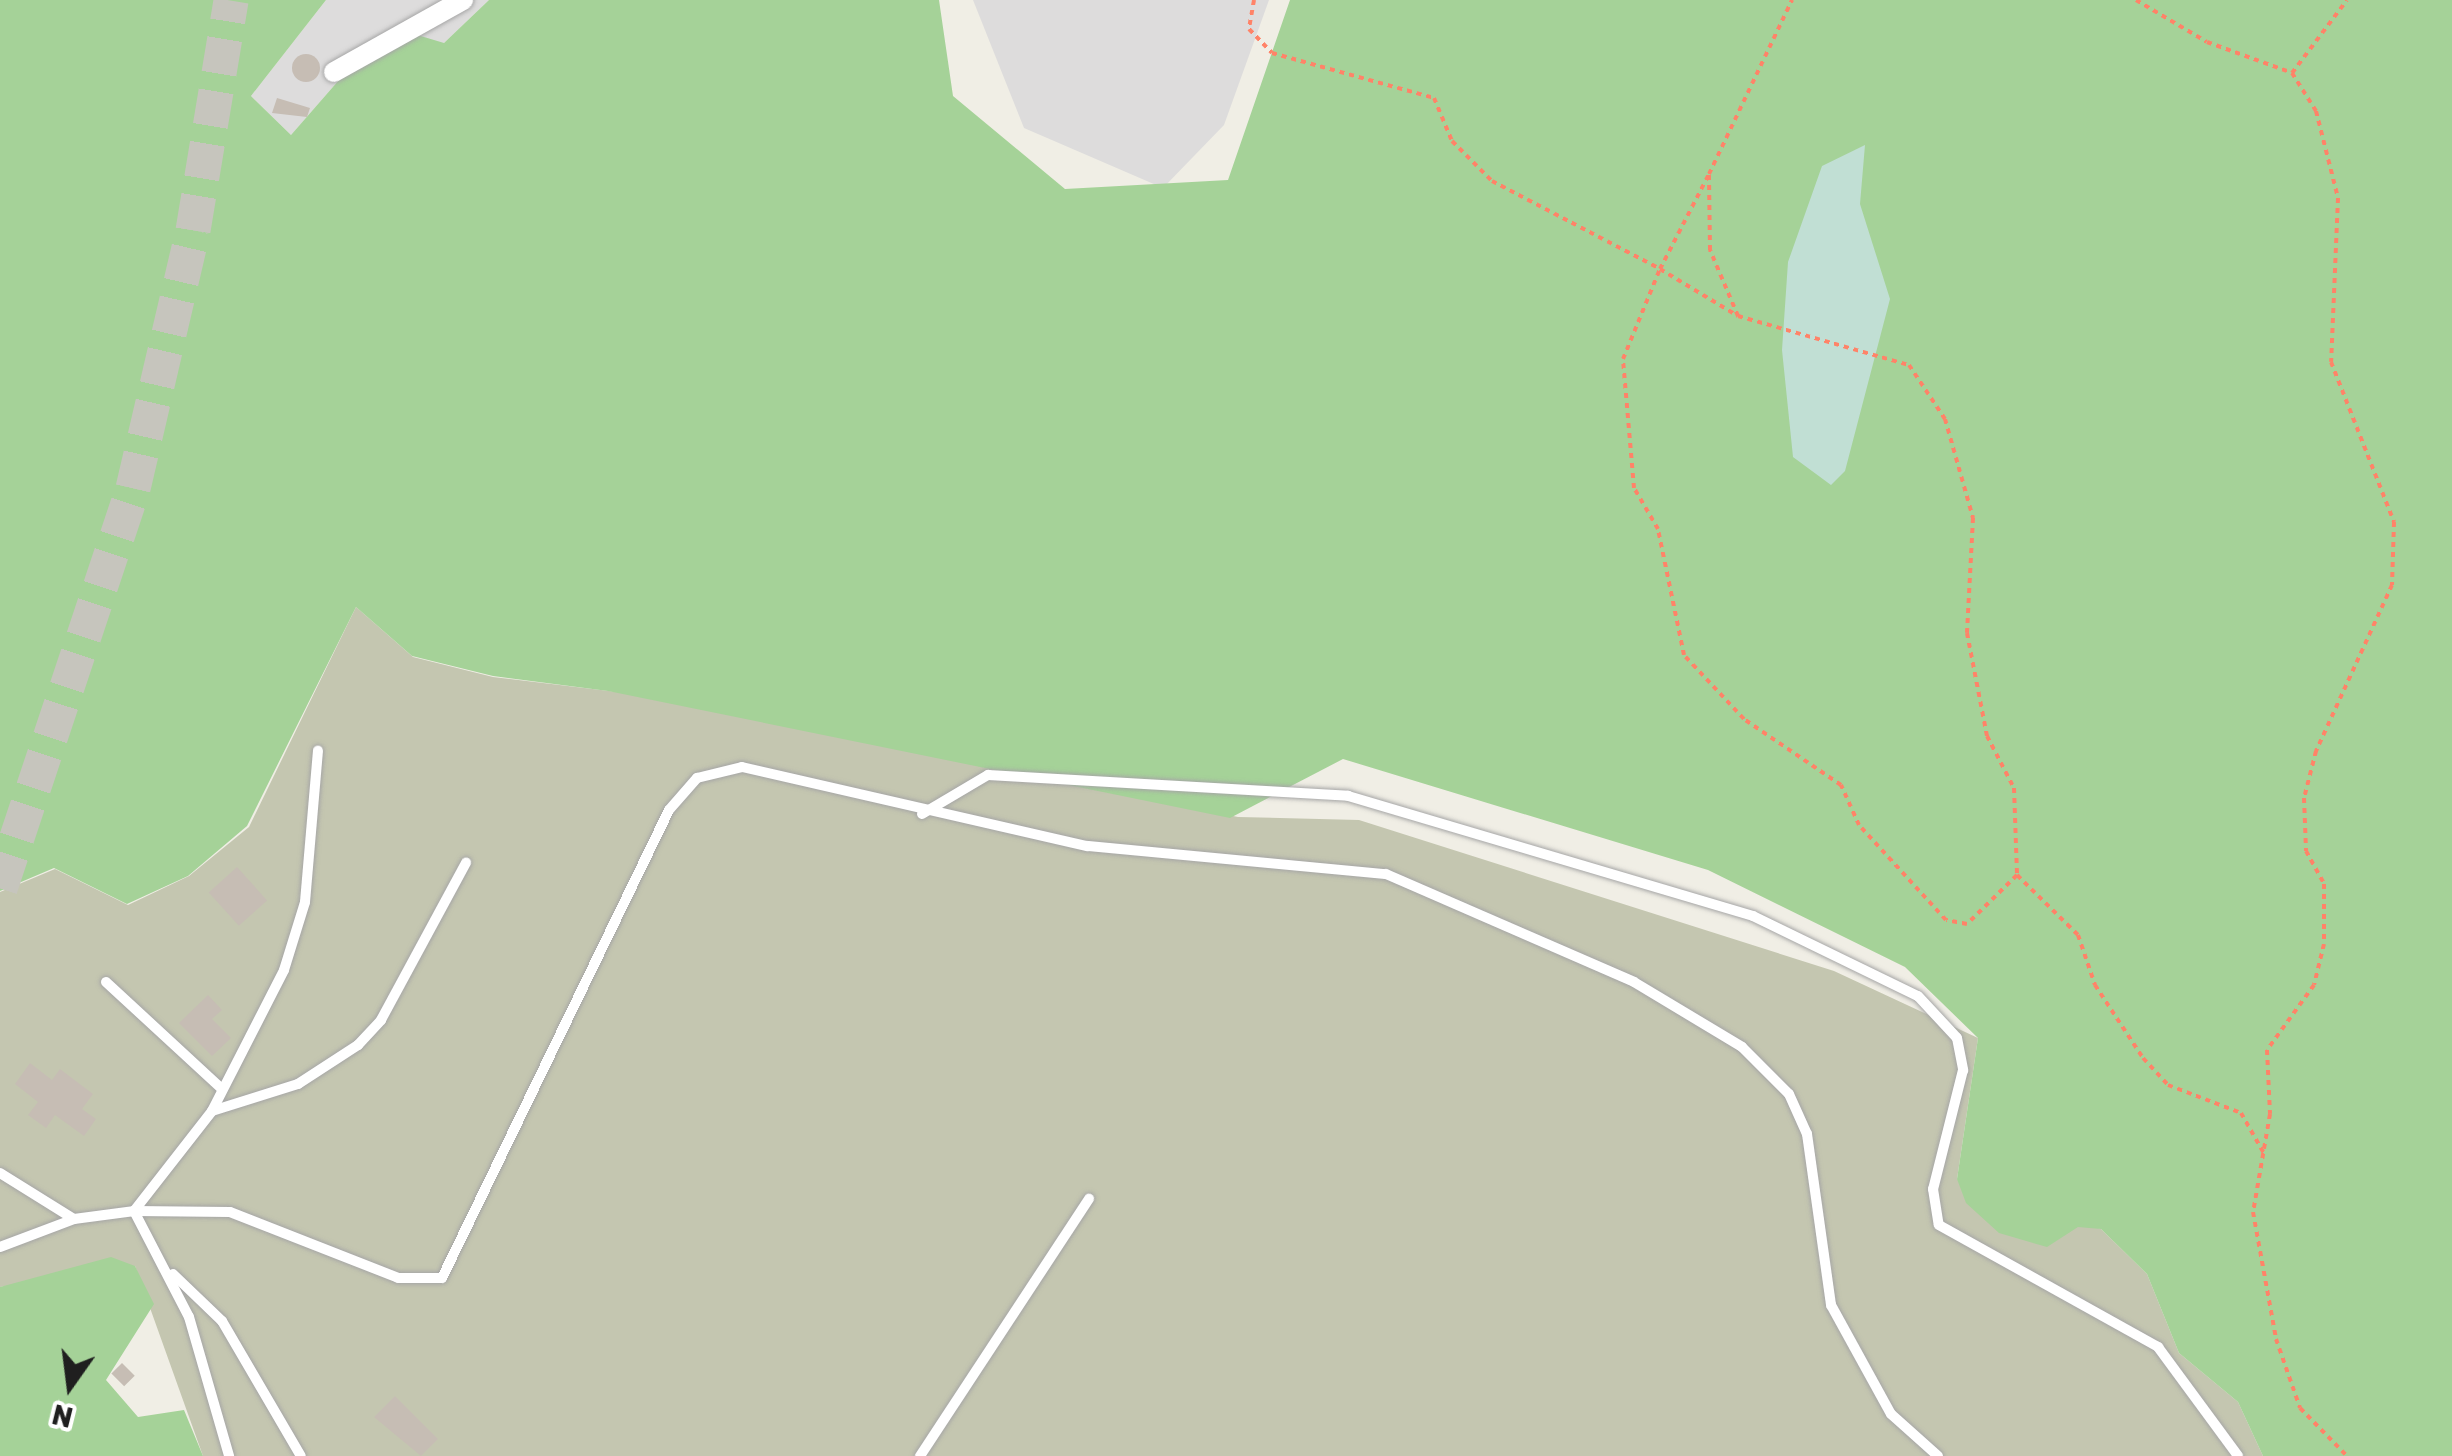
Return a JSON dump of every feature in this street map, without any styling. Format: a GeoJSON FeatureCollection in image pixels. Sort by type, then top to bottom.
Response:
{"type":"FeatureCollection","features":[{"type":"Feature","properties":{"kind":"street"},"geometry":{"type":"LineString","coordinates":[[334,72],[463,0]]}},
{"type":"Feature","properties":{"kind":"lane"},"geometry":{"type":"LineString","coordinates":[[134,1211],[212,1111],[284,970],[305,902],[318,751]]}},
{"type":"Feature","properties":{"kind":"lane"},"geometry":{"type":"LineString","coordinates":[[0,1247],[74,1219],[134,1211],[230,1212],[398,1278],[442,1278],[588,965],[684,790],[742,768],[922,814],[1162,857],[1386,874],[1498,916],[1708,1025],[1770,1072],[1800,1114],[1831,1304],[1892,1414],[1938,1456]]}},
{"type":"Feature","properties":{"kind":"lane"},"geometry":{"type":"LineString","coordinates":[[922,814],[988,775],[1348,796],[1734,910],[1918,996],[1956,1038],[1964,1070],[1933,1189],[1939,1225],[2158,1347],[2238,1456]]}},
{"type":"Feature","properties":{"kind":"lane"},"geometry":{"type":"LineString","coordinates":[[212,1111],[298,1084],[358,1045],[381,1020],[466,863]]}},
{"type":"Feature","properties":{"kind":"lane"},"geometry":{"type":"LineString","coordinates":[[106,982],[222,1089]]}},
{"type":"Feature","properties":{"kind":"lane"},"geometry":{"type":"LineString","coordinates":[[0,1173],[74,1219]]}},
{"type":"Feature","properties":{"kind":"lane"},"geometry":{"type":"LineString","coordinates":[[920,1456],[1089,1200]]}},
{"type":"Feature","properties":{"kind":"lane"},"geometry":{"type":"LineString","coordinates":[[134,1211],[172,1273],[228,1456]]}},
{"type":"Feature","properties":{"kind":"lane"},"geometry":{"type":"LineString","coordinates":[[172,1273],[222,1321],[301,1456]]}},
{"type":"Feature","properties":{"kind":"path"},"geometry":{"type":"LineString","coordinates":[[1254,0],[1249,29],[1272,53],[1434,98],[1452,141],[1492,181],[1660,269],[1738,316],[1909,365],[1945,419],[1973,518],[1967,633],[1987,736],[2014,788],[2017,875],[1986,914],[1946,920],[1859,825],[1841,785],[1744,719],[1684,654],[1658,530],[1634,488],[1621,416],[1623,359],[1660,269],[1792,0]]}},
{"type":"Feature","properties":{"kind":"path"},"geometry":{"type":"LineString","coordinates":[[2136,0],[2207,42],[2292,73],[2316,111],[2338,198],[2330,362],[2394,538],[2392,585],[2304,798],[2306,851],[2324,884],[2324,944],[2314,985],[2267,1050],[2264,1155],[2253,1212],[2276,1339],[2300,1408],[2347,1456]]}},
{"type":"Feature","properties":{"kind":"path"},"geometry":{"type":"LineString","coordinates":[[2292,73],[2347,0]]}},
{"type":"Feature","properties":{"kind":"path"},"geometry":{"type":"LineString","coordinates":[[1709,174],[1710,250],[1738,316]]}},
{"type":"Feature","properties":{"kind":"path"},"geometry":{"type":"LineString","coordinates":[[2017,875],[2078,935],[2095,985],[2143,1058],[2168,1086],[2241,1113],[2264,1155]]}},
{"type":"Feature","properties":{"kind":"shaded area"},"geometry":{"type":"Polygon","coordinates":[[[326,0],[489,0],[444,43],[339,80],[291,135],[251,96],[326,0]]]}},
{"type":"Feature","properties":{"kind":"shaded area"},"geometry":{"type":"Polygon","coordinates":[[[973,0],[1269,0],[1224,125],[1163,188],[1024,128],[973,0]]]}},
{"type":"Feature","properties":{"kind":"shaded area"},"geometry":{"type":"Polygon","coordinates":[[[1865,145],[1860,204],[1890,299],[1845,471],[1831,485],[1793,457],[1782,350],[1788,262],[1822,166],[1865,145]]]}},
{"type":"Feature","properties":{"kind":"shaded area"},"geometry":{"type":"Polygon","coordinates":[[[356,607],[413,657],[493,677],[642,695],[1238,817],[1359,820],[1834,971],[1978,1038],[1957,1179],[2101,1229],[2147,1274],[2179,1353],[2238,1402],[2263,1456],[203,1456],[135,1266],[0,1287],[0,892],[55,869],[128,905],[189,876],[249,827],[356,607]]]}},
{"type":"Feature","properties":{"kind":"green space"},"geometry":{"type":"Polygon","coordinates":[[[0,0],[326,0],[251,96],[291,135],[339,80],[414,34],[444,43],[489,0],[939,0],[953,96],[1065,189],[1228,180],[1290,0],[2452,0],[2452,1456],[2263,1456],[2238,1402],[2179,1353],[2147,1274],[2101,1229],[2078,1227],[2047,1247],[1999,1233],[1966,1203],[1957,1179],[1978,1038],[1905,967],[1708,870],[1343,759],[1230,818],[608,691],[493,676],[412,656],[356,607],[247,826],[188,876],[127,904],[54,868],[0,891],[0,0]]]}},
{"type":"Feature","properties":{"kind":"green space"},"geometry":{"type":"Polygon","coordinates":[[[111,1257],[135,1266],[154,1304],[106,1380],[138,1417],[184,1410],[203,1456],[0,1456],[0,1287],[111,1257]]]}},
{"type":"Feature","properties":{"kind":"building"},"geometry":{"type":"Polygon","coordinates":[[[306,54],[316,58],[320,68],[316,78],[306,82],[296,78],[292,68],[296,58],[306,54]]]}},
{"type":"Feature","properties":{"kind":"building"},"geometry":{"type":"Polygon","coordinates":[[[277,98],[310,108],[307,117],[272,113],[277,98]]]}},
{"type":"Feature","properties":{"kind":"building"},"geometry":{"type":"Polygon","coordinates":[[[237,867],[267,900],[239,926],[209,892],[237,867]]]}},
{"type":"Feature","properties":{"kind":"building"},"geometry":{"type":"Polygon","coordinates":[[[208,995],[222,1010],[212,1019],[231,1038],[212,1056],[179,1023],[208,995]]]}},
{"type":"Feature","properties":{"kind":"building"},"geometry":{"type":"Polygon","coordinates":[[[30,1063],[52,1080],[60,1069],[93,1094],[82,1109],[96,1119],[84,1136],[55,1115],[46,1128],[28,1115],[38,1102],[15,1084],[30,1063]]]}},
{"type":"Feature","properties":{"kind":"building"},"geometry":{"type":"Polygon","coordinates":[[[122,1363],[135,1376],[124,1386],[111,1374],[122,1363]]]}},
{"type":"Feature","properties":{"kind":"building"},"geometry":{"type":"Polygon","coordinates":[[[395,1396],[438,1439],[421,1456],[374,1417],[395,1396]]]}},
{"type":"Feature","properties":{"kind":"tunnel"},"geometry":{"type":"LineString","coordinates":[[0,888],[133,488],[193,230],[231,0]]}}]}
